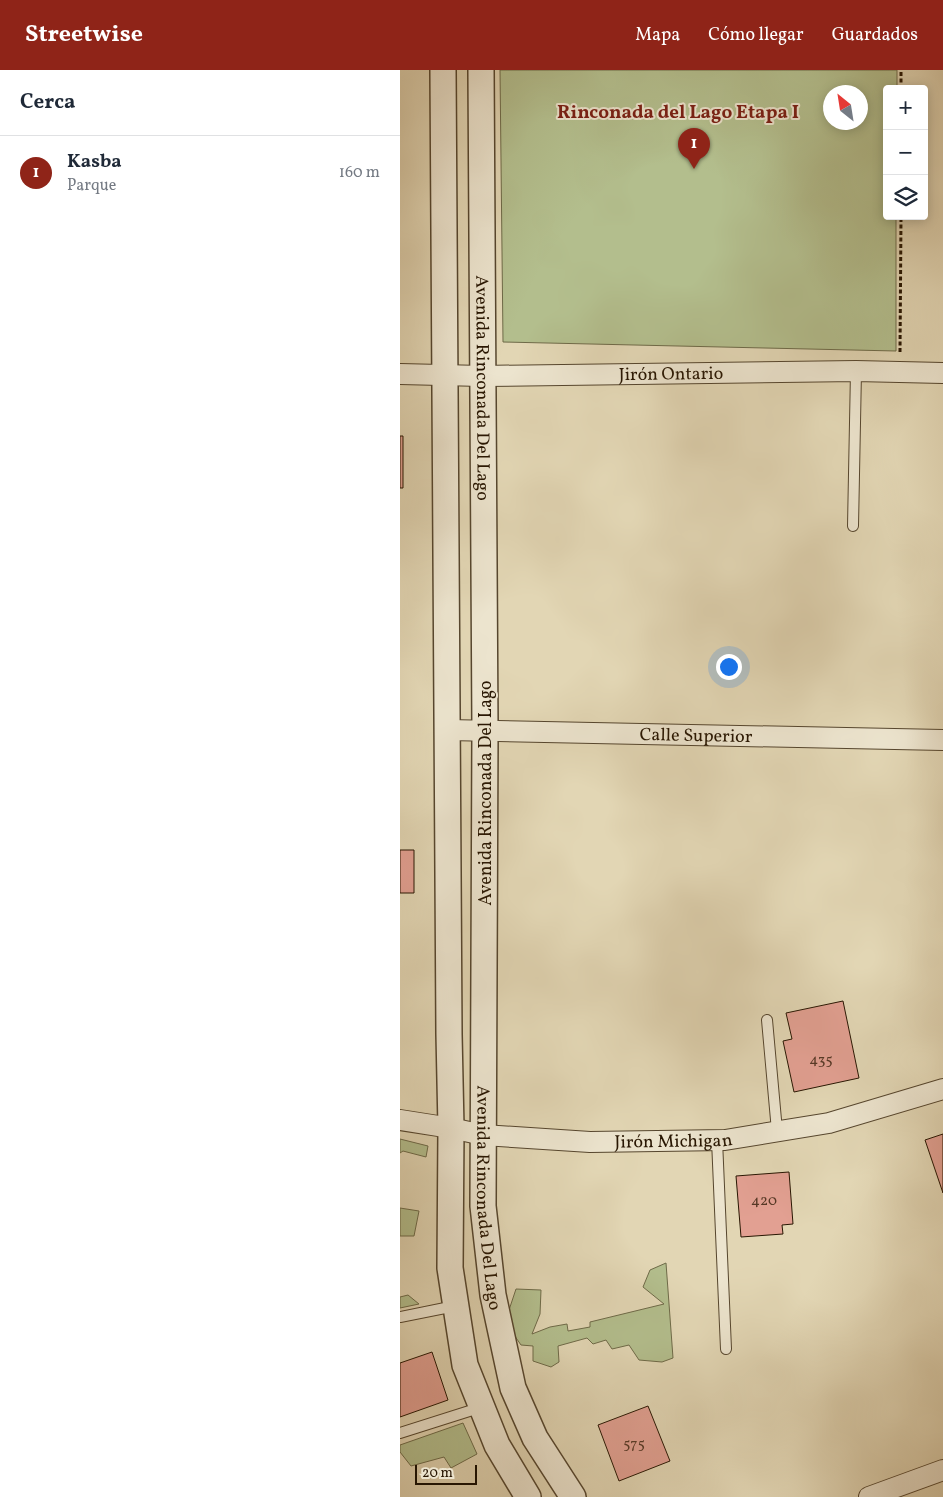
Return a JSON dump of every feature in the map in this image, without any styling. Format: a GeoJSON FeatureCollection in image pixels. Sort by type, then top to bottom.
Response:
{"type":"FeatureCollection","features":[{"type":"Feature","properties":{"kind":"street","name":"Avenida Rinconada Del Lago"},"geometry":{"type":"LineString","coordinates":[[443,70],[451,1128],[450,1268],[465,1365],[496,1445],[528,1497]]}},
{"type":"Feature","properties":{"kind":"street","name":"Avenida Rinconada Del Lago"},"geometry":{"type":"LineString","coordinates":[[481,70],[485,730],[483,1206],[492,1295],[513,1388],[535,1438],[573,1497]]}},
{"type":"Feature","properties":{"kind":"street","name":"Jirón Ontario"},"geometry":{"type":"LineString","coordinates":[[400,374],[482,376],[856,371],[943,373]]}},
{"type":"Feature","properties":{"kind":"street","name":"Calle Superior"},"geometry":{"type":"LineString","coordinates":[[447,730],[943,740]]}},
{"type":"Feature","properties":{"kind":"street","name":"Jirón Michigan"},"geometry":{"type":"LineString","coordinates":[[400,1120],[451,1128],[483,1136],[590,1142],[717,1140],[830,1123],[943,1089]]}},
{"type":"Feature","properties":{"kind":"street"},"geometry":{"type":"LineString","coordinates":[[869,1497],[943,1470]]}},
{"type":"Feature","properties":{"kind":"lane"},"geometry":{"type":"LineString","coordinates":[[853,526],[856,371]]}},
{"type":"Feature","properties":{"kind":"lane"},"geometry":{"type":"LineString","coordinates":[[767,1020],[777,1131]]}},
{"type":"Feature","properties":{"kind":"lane"},"geometry":{"type":"LineString","coordinates":[[717,1140],[726,1348]]}},
{"type":"Feature","properties":{"kind":"lane"},"geometry":{"type":"LineString","coordinates":[[400,1317],[456,1306]]}},
{"type":"Feature","properties":{"kind":"lane"},"geometry":{"type":"LineString","coordinates":[[400,1433],[482,1407]]}},
{"type":"Feature","properties":{"kind":"path"},"geometry":{"type":"LineString","coordinates":[[901,85],[902,70]]}},
{"type":"Feature","properties":{"kind":"path"},"geometry":{"type":"LineString","coordinates":[[900,372],[901,220]]}},
{"type":"Feature","properties":{"kind":"green space"},"geometry":{"type":"Polygon","coordinates":[[[500,70],[897,70],[897,85],[883,85],[883,220],[896,220],[896,351],[503,342],[500,70]]]}},
{"type":"Feature","properties":{"kind":"green space"},"geometry":{"type":"Polygon","coordinates":[[[400,1139],[428,1146],[426,1157],[403,1151],[400,1153],[400,1139]]]}},
{"type":"Feature","properties":{"kind":"green space"},"geometry":{"type":"Polygon","coordinates":[[[400,1208],[419,1211],[414,1236],[400,1236],[400,1208]]]}},
{"type":"Feature","properties":{"kind":"green space"},"geometry":{"type":"Polygon","coordinates":[[[666,1263],[673,1358],[662,1362],[639,1360],[629,1345],[612,1349],[606,1340],[593,1344],[587,1338],[558,1346],[559,1362],[551,1367],[533,1361],[533,1346],[521,1345],[512,1332],[508,1313],[516,1289],[541,1290],[540,1314],[532,1334],[550,1327],[567,1324],[568,1331],[590,1327],[590,1322],[664,1304],[643,1287],[650,1270],[666,1263]]]}},
{"type":"Feature","properties":{"kind":"green space"},"geometry":{"type":"Polygon","coordinates":[[[408,1295],[419,1304],[400,1308],[400,1297],[408,1295]]]}},
{"type":"Feature","properties":{"kind":"green space"},"geometry":{"type":"Polygon","coordinates":[[[463,1423],[477,1454],[451,1468],[444,1457],[411,1466],[400,1452],[400,1445],[463,1423]]]}},
{"type":"Feature","properties":{"kind":"building"},"geometry":{"type":"Polygon","coordinates":[[[400,436],[403,436],[403,488],[400,488],[400,436]]]}},
{"type":"Feature","properties":{"kind":"building"},"geometry":{"type":"Polygon","coordinates":[[[400,850],[414,850],[414,893],[400,893],[400,850]]]}},
{"type":"Feature","properties":{"kind":"building"},"geometry":{"type":"Polygon","coordinates":[[[843,1001],[859,1078],[794,1092],[783,1041],[792,1039],[786,1013],[843,1001]]]}},
{"type":"Feature","properties":{"kind":"building"},"geometry":{"type":"Polygon","coordinates":[[[943,1134],[943,1193],[925,1140],[943,1134]]]}},
{"type":"Feature","properties":{"kind":"building"},"geometry":{"type":"Polygon","coordinates":[[[789,1172],[793,1224],[782,1225],[783,1234],[741,1237],[736,1176],[789,1172]]]}},
{"type":"Feature","properties":{"kind":"building"},"geometry":{"type":"Polygon","coordinates":[[[432,1352],[448,1400],[400,1417],[400,1363],[432,1352]]]}},
{"type":"Feature","properties":{"kind":"building"},"geometry":{"type":"Polygon","coordinates":[[[648,1406],[670,1461],[619,1481],[598,1425],[648,1406]]]}},
{"type":"Feature","properties":{"kind":"place","name":"Kasba"},"geometry":{"type":"Point","coordinates":[694,169]}},
{"type":"Feature","properties":{"kind":"district","name":"Rinconada del Lago Etapa I"},"geometry":{"type":"Point","coordinates":[678,111]}}]}
